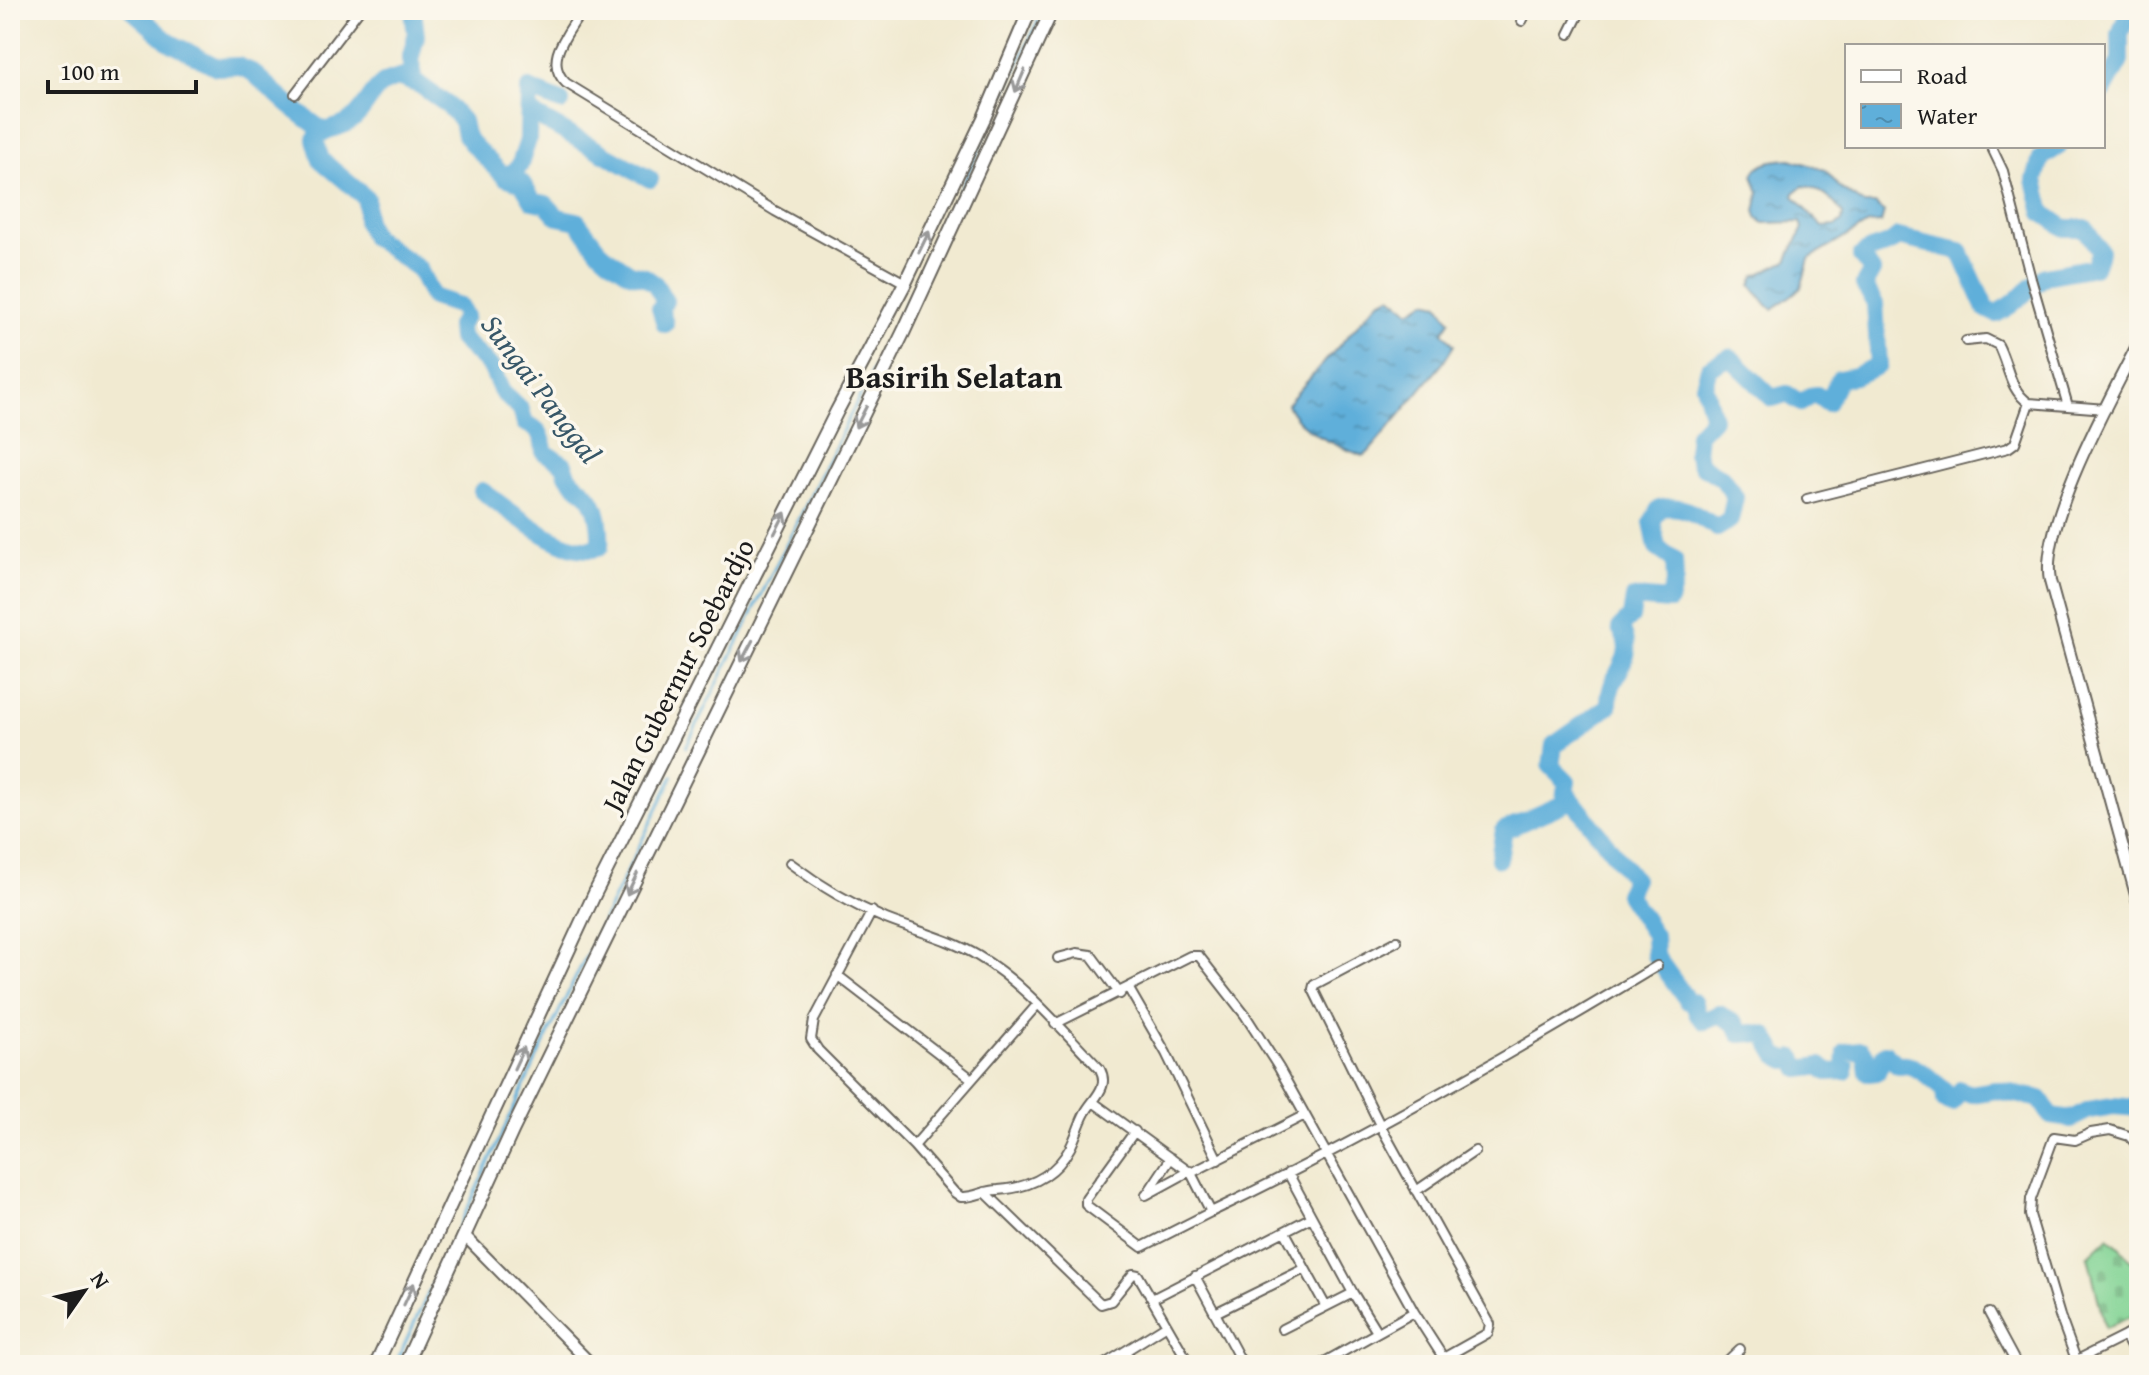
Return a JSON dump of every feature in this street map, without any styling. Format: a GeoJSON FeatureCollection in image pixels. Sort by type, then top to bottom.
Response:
{"type":"FeatureCollection","features":[{"type":"Feature","properties":{"kind":"highway","name":"Jalan Gubernur Soebardjo"},"geometry":{"type":"LineString","coordinates":[[376,1365],[595,893],[829,425],[905,283],[984,118],[1030,10]]}},
{"type":"Feature","properties":{"kind":"highway","name":"Jalan Gubernur Soebardjo"},"geometry":{"type":"LineString","coordinates":[[405,1365],[513,1129],[904,331],[1052,10]]}},
{"type":"Feature","properties":{"kind":"highway"},"geometry":{"type":"LineString","coordinates":[[666,752],[691,764]]}},
{"type":"Feature","properties":{"kind":"street"},"geometry":{"type":"LineString","coordinates":[[295,94],[359,10]]}},
{"type":"Feature","properties":{"kind":"street"},"geometry":{"type":"LineString","coordinates":[[582,10],[555,57],[556,70],[566,83],[775,211],[905,283]]}},
{"type":"Feature","properties":{"kind":"street"},"geometry":{"type":"LineString","coordinates":[[1522,21],[1528,10]]}},
{"type":"Feature","properties":{"kind":"street"},"geometry":{"type":"LineString","coordinates":[[1569,34],[1581,10]]}},
{"type":"Feature","properties":{"kind":"street"},"geometry":{"type":"LineString","coordinates":[[1992,148],[2003,171],[2068,406]]}},
{"type":"Feature","properties":{"kind":"street"},"geometry":{"type":"LineString","coordinates":[[1966,341],[1986,339],[1998,345],[2012,384],[2029,403],[2106,409]]}},
{"type":"Feature","properties":{"kind":"street"},"geometry":{"type":"LineString","coordinates":[[2139,342],[2064,503],[2050,543],[2048,568],[2139,906]]}},
{"type":"Feature","properties":{"kind":"street"},"geometry":{"type":"LineString","coordinates":[[1807,499],[2008,448],[2015,443],[2029,403]]}},
{"type":"Feature","properties":{"kind":"street"},"geometry":{"type":"LineString","coordinates":[[790,863],[872,911],[974,953],[992,965],[1037,1005],[1103,1075],[1103,1087],[1086,1111],[1069,1151],[1055,1168],[1028,1185],[966,1197],[954,1192],[914,1146],[818,1050],[811,1039],[814,1020],[872,911]]}},
{"type":"Feature","properties":{"kind":"street"},"geometry":{"type":"LineString","coordinates":[[1397,941],[1340,969],[1314,985],[1313,989],[1381,1127],[1490,1324],[1488,1333],[1446,1361],[1431,1365]]}},
{"type":"Feature","properties":{"kind":"street"},"geometry":{"type":"LineString","coordinates":[[1058,958],[1077,953],[1091,955],[1120,994]]}},
{"type":"Feature","properties":{"kind":"street"},"geometry":{"type":"LineString","coordinates":[[1055,1024],[1120,994],[1190,956],[1199,956],[1257,1033],[1328,1153],[1414,1312],[1446,1361]]}},
{"type":"Feature","properties":{"kind":"street"},"geometry":{"type":"LineString","coordinates":[[1135,1131],[1086,1199],[1086,1205],[1142,1247],[1381,1127],[1520,1049],[1657,966]]}},
{"type":"Feature","properties":{"kind":"street"},"geometry":{"type":"LineString","coordinates":[[837,975],[972,1079]]}},
{"type":"Feature","properties":{"kind":"street"},"geometry":{"type":"LineString","coordinates":[[1129,989],[1166,1053],[1218,1160]]}},
{"type":"Feature","properties":{"kind":"street"},"geometry":{"type":"LineString","coordinates":[[914,1146],[1037,1005]]}},
{"type":"Feature","properties":{"kind":"street"},"geometry":{"type":"LineString","coordinates":[[1093,1102],[1190,1172],[1211,1212]]}},
{"type":"Feature","properties":{"kind":"street"},"geometry":{"type":"LineString","coordinates":[[1171,1158],[1146,1195],[1305,1115]]}},
{"type":"Feature","properties":{"kind":"street"},"geometry":{"type":"LineString","coordinates":[[2077,1362],[2030,1215],[2031,1199],[2054,1137],[2075,1140],[2110,1130],[2129,1136],[2139,1147]]}},
{"type":"Feature","properties":{"kind":"street"},"geometry":{"type":"LineString","coordinates":[[1416,1191],[1475,1151]]}},
{"type":"Feature","properties":{"kind":"street"},"geometry":{"type":"LineString","coordinates":[[1288,1173],[1310,1218],[1377,1332]]}},
{"type":"Feature","properties":{"kind":"street"},"geometry":{"type":"LineString","coordinates":[[985,1192],[1101,1304],[1111,1301],[1135,1274],[1190,1365]]}},
{"type":"Feature","properties":{"kind":"street"},"geometry":{"type":"LineString","coordinates":[[1152,1299],[1310,1218]]}},
{"type":"Feature","properties":{"kind":"street"},"geometry":{"type":"LineString","coordinates":[[1285,1232],[1325,1305]]}},
{"type":"Feature","properties":{"kind":"street"},"geometry":{"type":"LineString","coordinates":[[465,1236],[592,1365]]}},
{"type":"Feature","properties":{"kind":"street"},"geometry":{"type":"LineString","coordinates":[[1215,1313],[1304,1269]]}},
{"type":"Feature","properties":{"kind":"street"},"geometry":{"type":"LineString","coordinates":[[1195,1276],[1243,1365]]}},
{"type":"Feature","properties":{"kind":"street"},"geometry":{"type":"LineString","coordinates":[[1282,1329],[1353,1293]]}},
{"type":"Feature","properties":{"kind":"street"},"geometry":{"type":"LineString","coordinates":[[1319,1365],[1414,1312]]}},
{"type":"Feature","properties":{"kind":"street"},"geometry":{"type":"LineString","coordinates":[[1989,1313],[2017,1365]]}},
{"type":"Feature","properties":{"kind":"street"},"geometry":{"type":"LineString","coordinates":[[1103,1365],[1167,1325]]}},
{"type":"Feature","properties":{"kind":"street"},"geometry":{"type":"LineString","coordinates":[[2067,1365],[2139,1328]]}},
{"type":"Feature","properties":{"kind":"street"},"geometry":{"type":"LineString","coordinates":[[2125,1336],[2139,1362]]}},
{"type":"Feature","properties":{"kind":"street"},"geometry":{"type":"LineString","coordinates":[[1723,1365],[1740,1349]]}},
{"type":"Feature","properties":{"kind":"street"},"geometry":{"type":"LineString","coordinates":[[1126,1352],[1134,1365]]}},
{"type":"Feature","properties":{"kind":"green space"},"geometry":{"type":"Polygon","coordinates":[[[2108,1237],[2128,1256],[2137,1270],[2139,1313],[2105,1328],[2088,1256],[2108,1237]]]}},
{"type":"Feature","properties":{"kind":"water"},"geometry":{"type":"Polygon","coordinates":[[[1791,159],[1825,170],[1840,188],[1864,204],[1875,204],[1884,212],[1881,223],[1868,224],[1809,259],[1801,288],[1773,309],[1751,285],[1755,276],[1787,261],[1803,228],[1801,222],[1764,223],[1758,219],[1755,211],[1759,193],[1753,175],[1759,166],[1791,159]],[[1803,186],[1794,196],[1822,227],[1836,226],[1842,221],[1843,214],[1835,204],[1815,189],[1803,186]]]}},
{"type":"Feature","properties":{"kind":"water"},"geometry":{"type":"Polygon","coordinates":[[[1391,296],[1410,311],[1426,301],[1439,304],[1450,321],[1443,332],[1454,345],[1443,363],[1368,453],[1362,456],[1309,430],[1292,414],[1287,404],[1379,301],[1391,296]]]}},
{"type":"Feature","properties":{"kind":"waterway"},"geometry":{"type":"LineString","coordinates":[[132,10],[169,42],[217,67],[238,66],[252,72],[322,130]]}},
{"type":"Feature","properties":{"kind":"waterway","name":"Sungai Panggal"},"geometry":{"type":"LineString","coordinates":[[413,10],[416,36],[410,60],[413,71],[383,84],[354,118],[319,135],[315,139],[321,160],[366,198],[366,222],[373,237],[419,269],[432,297],[460,306],[465,316],[459,326],[460,338],[491,367],[502,392],[521,410],[525,423],[540,434],[544,452],[564,464],[569,477],[594,504],[600,547],[586,549],[555,540],[482,491]]}},
{"type":"Feature","properties":{"kind":"waterway"},"geometry":{"type":"LineString","coordinates":[[686,747],[940,234],[1043,10]]}},
{"type":"Feature","properties":{"kind":"waterway"},"geometry":{"type":"LineString","coordinates":[[2105,88],[2120,61],[2120,34],[2129,10]]}},
{"type":"Feature","properties":{"kind":"waterway"},"geometry":{"type":"LineString","coordinates":[[403,79],[420,85],[449,106],[462,121],[465,135],[471,143],[505,177],[522,183],[533,201],[546,204],[558,217],[577,221],[608,258],[630,273],[655,284],[665,301],[660,308],[665,324]]}},
{"type":"Feature","properties":{"kind":"waterway"},"geometry":{"type":"LineString","coordinates":[[505,177],[519,167],[528,140],[529,89],[561,102]]}},
{"type":"Feature","properties":{"kind":"waterway"},"geometry":{"type":"LineString","coordinates":[[529,112],[650,179]]}},
{"type":"Feature","properties":{"kind":"waterway"},"geometry":{"type":"LineString","coordinates":[[1499,859],[1504,830],[1563,804],[1567,782],[1551,766],[1554,745],[1609,706],[1613,684],[1627,649],[1620,628],[1631,617],[1634,598],[1669,601],[1675,580],[1674,560],[1657,548],[1652,522],[1659,509],[1682,509],[1717,528],[1730,520],[1735,497],[1722,478],[1701,465],[1696,453],[1698,434],[1713,418],[1704,385],[1709,368],[1730,357],[1772,398],[1787,394],[1801,403],[1817,395],[1827,403],[1839,379],[1855,376],[1879,365],[1875,304],[1864,285],[1872,271],[1861,256],[1898,237],[1960,251],[1986,309],[1996,314],[2045,276],[2094,267],[2100,251],[2085,228],[2065,228],[2043,213],[2035,180],[2041,158],[2056,148]]}},
{"type":"Feature","properties":{"kind":"waterway"},"geometry":{"type":"LineString","coordinates":[[395,1365],[544,1043],[673,776]]}},
{"type":"Feature","properties":{"kind":"waterway"},"geometry":{"type":"LineString","coordinates":[[1565,791],[1634,879],[1627,894],[1654,935],[1655,955],[1688,1001],[1693,1002],[1704,1021],[1719,1014],[1736,1024],[1740,1034],[1765,1035],[1777,1055],[1786,1060],[1794,1058],[1800,1069],[1821,1066],[1827,1072],[1845,1071],[1846,1052],[1861,1050],[1866,1056],[1868,1073],[1877,1072],[1885,1053],[1898,1065],[1912,1066],[1923,1072],[1944,1089],[1945,1100],[1951,1103],[1961,1090],[1971,1094],[1996,1090],[2040,1099],[2051,1116],[2071,1119],[2089,1110],[2113,1106],[2139,1108]]}},
{"type":"Feature","properties":{"kind":"district","name":"Basirih Selatan"},"geometry":{"type":"Point","coordinates":[954,377]}}]}
